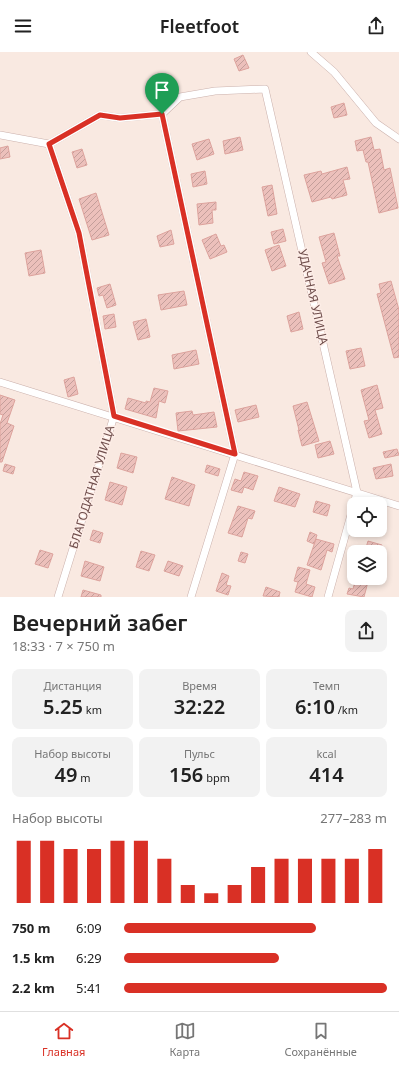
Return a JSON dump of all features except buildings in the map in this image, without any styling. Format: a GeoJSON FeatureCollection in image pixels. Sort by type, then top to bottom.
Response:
{"type":"FeatureCollection","features":[{"type":"Feature","properties":{"kind":"street"},"geometry":{"type":"LineString","coordinates":[[311,52],[334,72],[376,123],[399,139]]}},
{"type":"Feature","properties":{"kind":"street","name":"УДАЧНАЯ УЛИЦА"},"geometry":{"type":"LineString","coordinates":[[162,114],[180,97],[215,91],[265,90],[357,492],[356,497]]}},
{"type":"Feature","properties":{"kind":"street"},"geometry":{"type":"LineString","coordinates":[[0,135],[49,144],[100,115],[120,118],[162,114],[235,454],[191,597]]}},
{"type":"Feature","properties":{"kind":"street","name":"БЛАГОДАТНАЯ УЛИЦА"},"geometry":{"type":"LineString","coordinates":[[49,144],[79,233],[114,416],[58,597]]}},
{"type":"Feature","properties":{"kind":"street"},"geometry":{"type":"LineString","coordinates":[[0,382],[114,416],[399,506]]}},
{"type":"Feature","properties":{"kind":"street","name":"УДАЧНАЯ УЛИЦА"},"geometry":{"type":"LineString","coordinates":[[328,597],[347,529]]}},
{"type":"Feature","properties":{"kind":"route"},"geometry":{"type":"LineString","coordinates":[[162,114],[235,454],[114,416],[79,233],[49,144],[100,115],[120,118],[162,114]]}}]}
